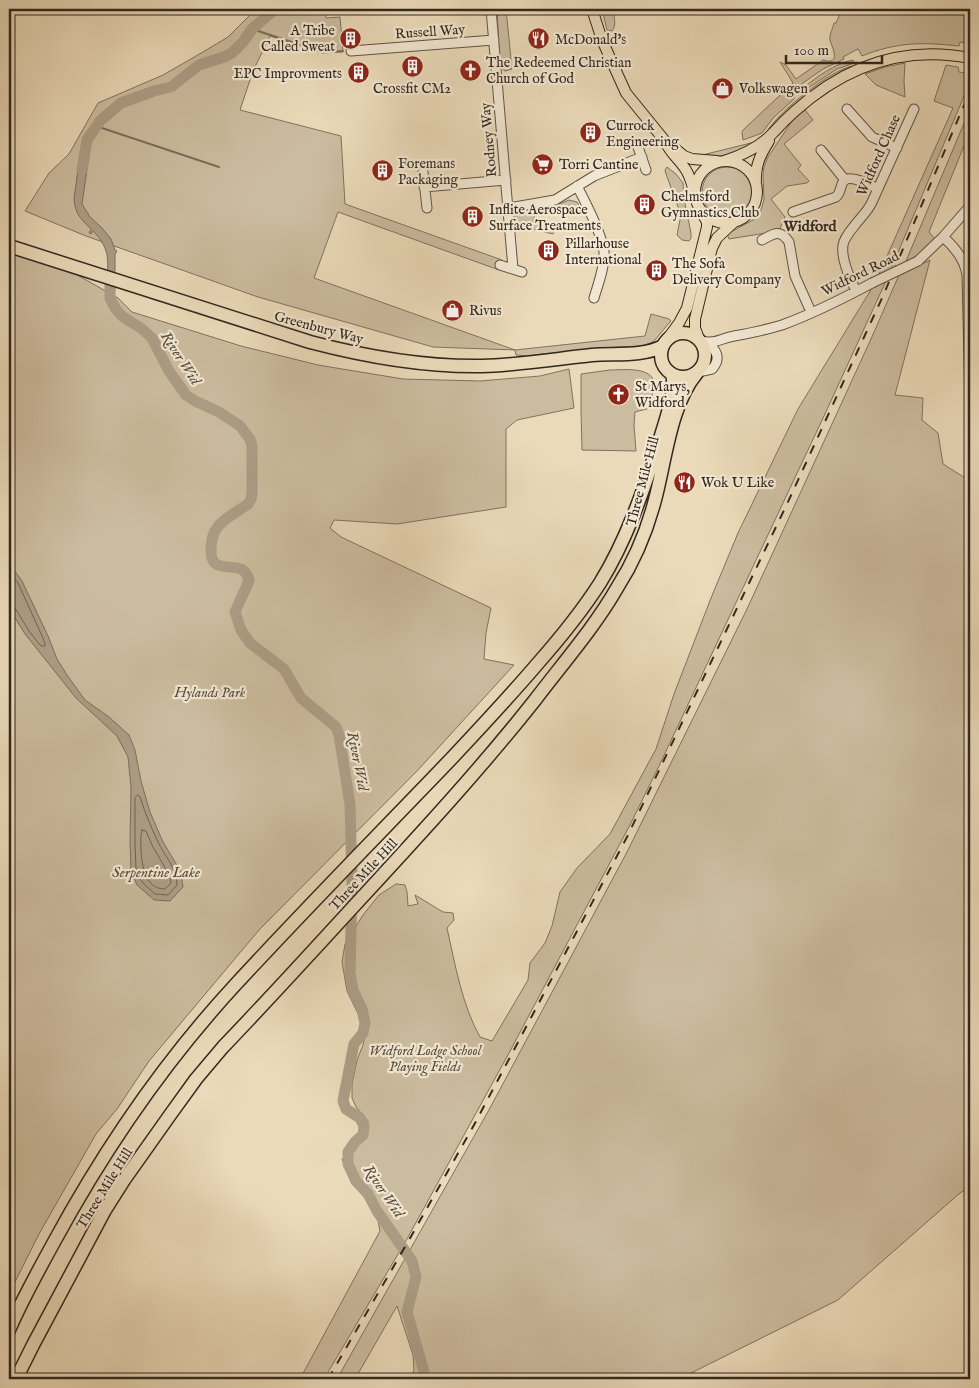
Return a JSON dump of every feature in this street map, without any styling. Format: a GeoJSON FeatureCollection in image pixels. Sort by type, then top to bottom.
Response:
{"type":"FeatureCollection","features":[{"type":"Feature","properties":{"kind":"highway","name":"Greenbury Way"},"geometry":{"type":"LineString","coordinates":[[9,246],[310,342],[393,360],[441,365],[482,366],[604,354],[633,354],[652,350],[666,342]]}},
{"type":"Feature","properties":{"kind":"highway"},"geometry":{"type":"LineString","coordinates":[[683,333],[701,340],[706,356],[702,366],[697,372],[687,377],[678,377],[669,372],[661,358],[666,342],[675,334],[683,333]]}},
{"type":"Feature","properties":{"kind":"highway","name":"Greenbury Way"},"geometry":{"type":"LineString","coordinates":[[633,354],[659,365],[669,372]]}},
{"type":"Feature","properties":{"kind":"highway","name":"Three Mile Hill"},"geometry":{"type":"LineString","coordinates":[[9,1330],[63,1225],[107,1150],[147,1091],[176,1053],[213,1008],[473,736],[529,674],[589,600],[618,551],[630,524],[652,462],[674,384],[669,372]]}},
{"type":"Feature","properties":{"kind":"highway","name":"Three Mile Hill"},"geometry":{"type":"LineString","coordinates":[[16,1379],[106,1210],[124,1180],[170,1115],[219,1052],[460,791],[495,750],[583,638],[618,588],[645,531],[677,410],[690,381],[697,372]]}},
{"type":"Feature","properties":{"kind":"main road"},"geometry":{"type":"LineString","coordinates":[[592,9],[602,40],[626,93],[665,140],[684,156],[692,160],[736,163],[744,167],[752,175],[756,183]]}},
{"type":"Feature","properties":{"kind":"main road"},"geometry":{"type":"LineString","coordinates":[[695,196],[696,184],[701,174],[710,165],[758,146],[805,102],[855,70],[890,58],[916,54],[944,54],[970,58]]}},
{"type":"Feature","properties":{"kind":"main road"},"geometry":{"type":"LineString","coordinates":[[700,209],[707,216],[723,223],[744,217],[752,208],[757,195],[755,175],[759,159],[773,133]]}},
{"type":"Feature","properties":{"kind":"main road"},"geometry":{"type":"LineString","coordinates":[[665,140],[668,148],[689,177],[707,226],[686,312],[666,342]]}},
{"type":"Feature","properties":{"kind":"main road"},"geometry":{"type":"LineString","coordinates":[[701,340],[695,328],[695,319],[712,248],[717,238],[735,221]]}},
{"type":"Feature","properties":{"kind":"street","name":"Rodney Way"},"geometry":{"type":"LineString","coordinates":[[491,9],[508,208],[518,271],[500,265]]}},
{"type":"Feature","properties":{"kind":"street","name":"Russell Way"},"geometry":{"type":"LineString","coordinates":[[351,51],[368,54],[494,40]]}},
{"type":"Feature","properties":{"kind":"street"},"geometry":{"type":"LineString","coordinates":[[847,109],[872,137],[897,148]]}},
{"type":"Feature","properties":{"kind":"street","name":"Widford Chase"},"geometry":{"type":"LineString","coordinates":[[856,291],[845,266],[843,244],[856,224],[868,211],[914,109]]}},
{"type":"Feature","properties":{"kind":"street"},"geometry":{"type":"LineString","coordinates":[[638,147],[646,170]]}},
{"type":"Feature","properties":{"kind":"street"},"geometry":{"type":"LineString","coordinates":[[821,150],[845,180]]}},
{"type":"Feature","properties":{"kind":"street"},"geometry":{"type":"LineString","coordinates":[[508,208],[555,200],[594,176],[642,157]]}},
{"type":"Feature","properties":{"kind":"street"},"geometry":{"type":"LineString","coordinates":[[423,172],[427,208]]}},
{"type":"Feature","properties":{"kind":"street"},"geometry":{"type":"LineString","coordinates":[[793,212],[836,197],[839,194],[842,183],[848,179],[859,180],[878,189]]}},
{"type":"Feature","properties":{"kind":"street"},"geometry":{"type":"LineString","coordinates":[[424,187],[506,180]]}},
{"type":"Feature","properties":{"kind":"street"},"geometry":{"type":"LineString","coordinates":[[577,186],[598,232],[604,252],[594,298]]}},
{"type":"Feature","properties":{"kind":"street","name":"Widford Road"},"geometry":{"type":"LineString","coordinates":[[701,340],[715,342],[782,325],[918,261],[943,237],[970,206]]}},
{"type":"Feature","properties":{"kind":"street"},"geometry":{"type":"LineString","coordinates":[[762,240],[776,233],[787,238],[795,276],[811,312]]}},
{"type":"Feature","properties":{"kind":"street"},"geometry":{"type":"LineString","coordinates":[[943,237],[957,253],[965,267],[970,343],[970,400]]}},
{"type":"Feature","properties":{"kind":"street","name":"Widford Road"},"geometry":{"type":"LineString","coordinates":[[697,372],[712,369],[725,342],[742,335]]}},
{"type":"Feature","properties":{"kind":"street"},"geometry":{"type":"LineString","coordinates":[[701,340],[714,348],[718,357]]}},
{"type":"Feature","properties":{"kind":"green space"},"geometry":{"type":"Polygon","coordinates":[[[256,9],[325,9],[326,18],[340,17],[343,52],[322,53],[270,36],[253,71],[240,110],[341,136],[345,204],[502,260],[499,270],[338,212],[314,278],[515,350],[433,347],[258,297],[86,236],[25,211],[49,173],[69,154],[98,103],[163,75],[203,52],[228,37],[256,9]]]}},
{"type":"Feature","properties":{"kind":"green space"},"geometry":{"type":"Polygon","coordinates":[[[497,9],[506,9],[512,69],[505,71],[500,66],[497,9]]]}},
{"type":"Feature","properties":{"kind":"green space"},"geometry":{"type":"Polygon","coordinates":[[[602,9],[612,9],[615,23],[612,31],[607,30],[602,9]]]}},
{"type":"Feature","properties":{"kind":"green space"},"geometry":{"type":"Polygon","coordinates":[[[842,9],[970,9],[970,44],[960,42],[959,46],[910,44],[875,51],[862,56],[858,49],[843,57],[844,59],[823,69],[796,88],[794,99],[773,118],[762,133],[743,140],[742,132],[744,129],[793,83],[780,62],[786,65],[796,79],[823,60],[829,61],[834,58],[830,36],[834,23],[836,23],[842,9]]]}},
{"type":"Feature","properties":{"kind":"green space"},"geometry":{"type":"Polygon","coordinates":[[[853,60],[854,63],[837,69],[803,90],[803,88],[826,71],[839,64],[853,60]]]}},
{"type":"Feature","properties":{"kind":"green space"},"geometry":{"type":"Polygon","coordinates":[[[905,63],[905,97],[876,85],[865,74],[885,67],[905,63]]]}},
{"type":"Feature","properties":{"kind":"green space"},"geometry":{"type":"Polygon","coordinates":[[[946,65],[958,67],[959,72],[966,73],[970,65],[970,82],[891,269],[879,274],[953,108],[934,101],[946,65]]]}},
{"type":"Feature","properties":{"kind":"green space"},"geometry":{"type":"Polygon","coordinates":[[[852,66],[828,79],[806,95],[766,133],[781,114],[805,93],[842,69],[852,66]]]}},
{"type":"Feature","properties":{"kind":"green space"},"geometry":{"type":"Polygon","coordinates":[[[970,109],[970,131],[929,232],[935,239],[918,256],[906,261],[970,109]]]}},
{"type":"Feature","properties":{"kind":"green space"},"geometry":{"type":"Polygon","coordinates":[[[805,110],[813,120],[784,144],[801,165],[798,169],[809,181],[807,183],[787,186],[771,199],[785,217],[779,231],[729,239],[727,234],[753,220],[760,213],[764,200],[764,167],[768,157],[794,118],[805,110]]]}},
{"type":"Feature","properties":{"kind":"green space"},"geometry":{"type":"Polygon","coordinates":[[[755,142],[726,155],[694,157],[755,142]]]}},
{"type":"Feature","properties":{"kind":"green space"},"geometry":{"type":"Polygon","coordinates":[[[667,167],[683,183],[684,199],[691,233],[689,241],[682,240],[677,235],[681,215],[666,174],[665,170],[667,167]]]}},
{"type":"Feature","properties":{"kind":"green space"},"geometry":{"type":"Polygon","coordinates":[[[722,167],[732,167],[745,174],[752,187],[752,197],[745,210],[732,217],[722,217],[713,213],[706,206],[702,197],[702,187],[706,178],[713,171],[722,167]]]}},
{"type":"Feature","properties":{"kind":"green space"},"geometry":{"type":"Polygon","coordinates":[[[569,200],[577,202],[580,207],[576,209],[570,206],[551,211],[547,210],[546,213],[536,211],[533,222],[538,223],[538,226],[554,230],[553,234],[513,224],[515,216],[524,210],[554,206],[569,200]]]}},
{"type":"Feature","properties":{"kind":"green space","name":"Hylands Park"},"geometry":{"type":"Polygon","coordinates":[[[9,253],[72,272],[118,298],[132,312],[241,346],[318,365],[403,379],[480,381],[540,376],[569,369],[574,408],[517,420],[506,429],[506,507],[397,524],[334,520],[330,528],[341,537],[491,608],[486,633],[484,659],[514,665],[417,771],[259,930],[149,1061],[117,1109],[96,1134],[39,1234],[9,1294],[9,253]]]}},
{"type":"Feature","properties":{"kind":"green space"},"geometry":{"type":"Polygon","coordinates":[[[930,260],[895,395],[923,398],[922,420],[938,433],[943,464],[970,481],[970,1187],[960,1193],[838,1300],[679,1379],[412,1379],[414,1369],[413,1355],[397,1306],[355,1379],[337,1379],[490,1108],[627,852],[747,609],[899,275],[930,260]]]}},
{"type":"Feature","properties":{"kind":"green space","name":"Widford Lodge School Playing Fields"},"geometry":{"type":"Polygon","coordinates":[[[886,281],[659,766],[631,823],[509,1053],[407,1239],[324,1379],[300,1379],[380,1231],[373,1195],[352,1184],[342,1159],[354,1152],[367,1132],[368,1121],[356,1107],[352,1098],[352,1084],[366,1030],[347,991],[342,962],[345,944],[363,915],[379,895],[396,884],[405,885],[408,906],[418,904],[415,895],[443,912],[453,913],[454,920],[447,928],[468,1012],[480,1037],[492,1041],[528,980],[530,963],[545,943],[552,926],[560,892],[577,868],[610,834],[656,749],[674,694],[738,533],[798,409],[872,288],[886,281]]]}},
{"type":"Feature","properties":{"kind":"green space"},"geometry":{"type":"Polygon","coordinates":[[[651,314],[671,321],[655,340],[642,346],[598,348],[526,356],[516,355],[515,350],[645,336],[651,314]]]}},
{"type":"Feature","properties":{"kind":"green space"},"geometry":{"type":"Polygon","coordinates":[[[610,370],[642,371],[652,378],[654,383],[652,400],[654,407],[635,412],[636,451],[582,450],[581,374],[610,370]]]}},
{"type":"Feature","properties":{"kind":"water"},"geometry":{"type":"Polygon","coordinates":[[[80,155],[89,156],[82,204],[90,217],[111,239],[117,251],[115,254],[115,290],[106,288],[106,251],[93,231],[91,234],[89,233],[91,229],[81,219],[76,209],[74,199],[80,155]]]}},
{"type":"Feature","properties":{"kind":"water","name":"Serpentine Lake"},"geometry":{"type":"Polygon","coordinates":[[[9,563],[22,581],[57,659],[67,675],[85,700],[109,717],[129,735],[135,750],[150,812],[163,842],[181,872],[183,887],[170,901],[154,900],[137,885],[131,870],[131,787],[128,757],[117,736],[76,698],[25,634],[9,608],[9,563]]]}},
{"type":"Feature","properties":{"kind":"waterway","name":"River Wid"},"geometry":{"type":"LineString","coordinates":[[82,170],[87,140],[100,121],[121,103],[171,87],[199,65],[232,53],[252,29],[275,9]]}},
{"type":"Feature","properties":{"kind":"waterway"},"geometry":{"type":"LineString","coordinates":[[252,29],[322,52],[343,51]]}},
{"type":"Feature","properties":{"kind":"waterway"},"geometry":{"type":"LineString","coordinates":[[96,126],[219,167]]}},
{"type":"Feature","properties":{"kind":"waterway","name":"River Wid"},"geometry":{"type":"LineString","coordinates":[[110,274],[110,298],[115,308],[122,316],[152,338],[169,371],[186,395],[219,412],[240,426],[250,439],[252,446],[251,499],[248,504],[221,523],[213,534],[211,542],[212,558],[218,565],[241,569],[247,575],[249,581],[235,612],[241,630],[250,643],[284,669],[301,698],[336,727],[339,735],[350,804],[352,883],[350,974],[353,990],[362,1009],[365,1023],[363,1033],[354,1044],[343,1101],[346,1109],[360,1118],[364,1126],[363,1135],[348,1152],[348,1164],[356,1181],[368,1194],[377,1211],[412,1261],[416,1277],[407,1312],[424,1372],[421,1379]]}},
{"type":"Feature","properties":{"kind":"railway"},"geometry":{"type":"LineString","coordinates":[[328,1379],[474,1125],[627,837],[787,504],[883,296],[970,91]]}},
{"type":"Feature","properties":{"kind":"place","name":"A Tribe Called Sweat"},"geometry":{"type":"Point","coordinates":[351,38]}},
{"type":"Feature","properties":{"kind":"place","name":"McDonald's"},"geometry":{"type":"Point","coordinates":[539,39]}},
{"type":"Feature","properties":{"kind":"place","name":"Crossfit CM2"},"geometry":{"type":"Point","coordinates":[412,66]}},
{"type":"Feature","properties":{"kind":"place","name":"The Redeemed Christian Church of God"},"geometry":{"type":"Point","coordinates":[470,70]}},
{"type":"Feature","properties":{"kind":"place","name":"EPC Improvments"},"geometry":{"type":"Point","coordinates":[358,73]}},
{"type":"Feature","properties":{"kind":"place","name":"Volkswagen"},"geometry":{"type":"Point","coordinates":[723,88]}},
{"type":"Feature","properties":{"kind":"place","name":"Currock Engineering"},"geometry":{"type":"Point","coordinates":[590,133]}},
{"type":"Feature","properties":{"kind":"place","name":"Torri Cantine"},"geometry":{"type":"Point","coordinates":[543,164]}},
{"type":"Feature","properties":{"kind":"place","name":"Foremans Packaging"},"geometry":{"type":"Point","coordinates":[382,171]}},
{"type":"Feature","properties":{"kind":"place","name":"Chelmsford Gymnastics Club"},"geometry":{"type":"Point","coordinates":[645,204]}},
{"type":"Feature","properties":{"kind":"place","name":"Inflite Aerospace Surface Treatments"},"geometry":{"type":"Point","coordinates":[473,217]}},
{"type":"Feature","properties":{"kind":"place","name":"Pillarhouse International"},"geometry":{"type":"Point","coordinates":[549,251]}},
{"type":"Feature","properties":{"kind":"place","name":"The Sofa Delivery Company"},"geometry":{"type":"Point","coordinates":[656,271]}},
{"type":"Feature","properties":{"kind":"place","name":"Rivus"},"geometry":{"type":"Point","coordinates":[453,310]}},
{"type":"Feature","properties":{"kind":"place","name":"St Marys, Widford"},"geometry":{"type":"Point","coordinates":[619,394]}},
{"type":"Feature","properties":{"kind":"place","name":"Wok U Like"},"geometry":{"type":"Point","coordinates":[685,482]}},
{"type":"Feature","properties":{"kind":"district","name":"Widford"},"geometry":{"type":"Point","coordinates":[810,226]}}]}
